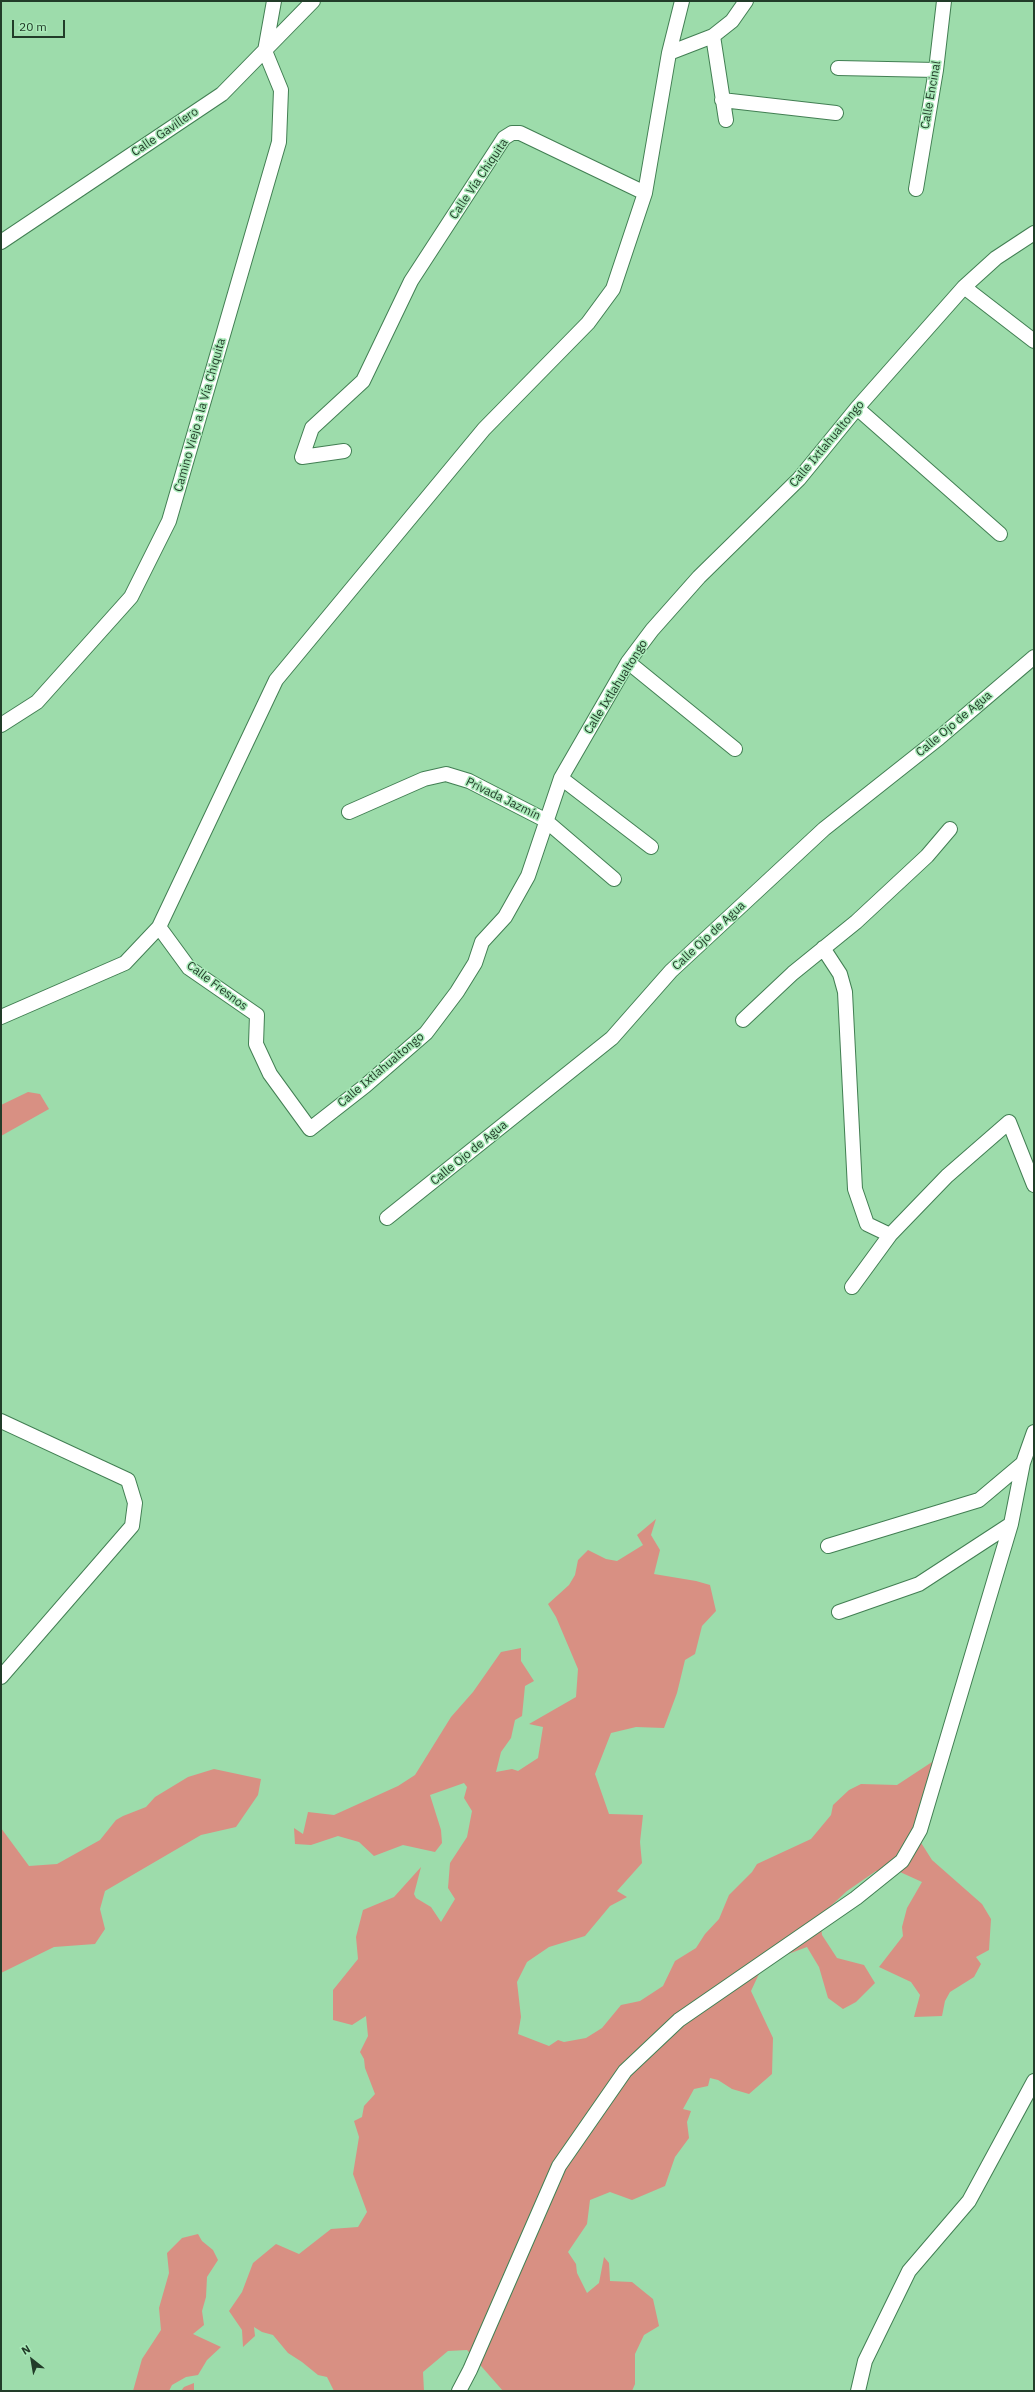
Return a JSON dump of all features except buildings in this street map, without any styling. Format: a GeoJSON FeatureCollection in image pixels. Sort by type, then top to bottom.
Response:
{"type":"FeatureCollection","features":[{"type":"Feature","properties":{"kind":"street"},"geometry":{"type":"LineString","coordinates":[[265,51],[274,1]]}},
{"type":"Feature","properties":{"kind":"street","name":"Calle Gavillero"},"geometry":{"type":"LineString","coordinates":[[1,242],[222,94],[313,1]]}},
{"type":"Feature","properties":{"kind":"street"},"geometry":{"type":"LineString","coordinates":[[1,1017],[125,963],[159,927],[276,680],[484,429],[588,323],[613,289],[645,193],[669,52],[682,1]]}},
{"type":"Feature","properties":{"kind":"street"},"geometry":{"type":"LineString","coordinates":[[669,52],[713,36],[732,21],[746,1]]}},
{"type":"Feature","properties":{"kind":"street","name":"Calle Encinal"},"geometry":{"type":"LineString","coordinates":[[916,189],[936,70],[944,1]]}},
{"type":"Feature","properties":{"kind":"street"},"geometry":{"type":"LineString","coordinates":[[713,36],[726,120]]}},
{"type":"Feature","properties":{"kind":"street","name":"Camino Viejo a la Vía Chiquita"},"geometry":{"type":"LineString","coordinates":[[1,725],[37,702],[130,597],[169,521],[279,142],[281,90],[265,51]]}},
{"type":"Feature","properties":{"kind":"street"},"geometry":{"type":"LineString","coordinates":[[838,68],[936,70]]}},
{"type":"Feature","properties":{"kind":"street"},"geometry":{"type":"LineString","coordinates":[[722,100],[836,114]]}},
{"type":"Feature","properties":{"kind":"street","name":"Calle Vía Chiquita"},"geometry":{"type":"LineString","coordinates":[[344,451],[302,457],[312,428],[363,381],[411,282],[504,138],[512,133],[520,132],[645,193]]}},
{"type":"Feature","properties":{"kind":"street","name":"Calle Ixtlahualtongo"},"geometry":{"type":"LineString","coordinates":[[310,1129],[400,1057],[426,1033],[457,992],[475,963],[482,942],[505,917],[528,876],[545,820],[561,778],[628,662],[652,630],[675,604],[799,479],[858,408],[964,287],[996,258],[1034,233]]}},
{"type":"Feature","properties":{"kind":"street"},"geometry":{"type":"LineString","coordinates":[[964,287],[1034,341]]}},
{"type":"Feature","properties":{"kind":"street"},"geometry":{"type":"LineString","coordinates":[[858,408],[1000,534]]}},
{"type":"Feature","properties":{"kind":"street","name":"Calle Ojo de Agua"},"geometry":{"type":"LineString","coordinates":[[387,1218],[612,1038],[672,971],[824,829],[939,738],[1034,657]]}},
{"type":"Feature","properties":{"kind":"street"},"geometry":{"type":"LineString","coordinates":[[628,662],[735,749]]}},
{"type":"Feature","properties":{"kind":"street","name":"Privada Jazmín"},"geometry":{"type":"LineString","coordinates":[[349,812],[424,779],[446,774],[469,781],[545,820],[614,880]]}},
{"type":"Feature","properties":{"kind":"street"},"geometry":{"type":"LineString","coordinates":[[561,778],[651,847]]}},
{"type":"Feature","properties":{"kind":"street"},"geometry":{"type":"LineString","coordinates":[[743,1020],[823,948],[856,922],[927,856],[950,829]]}},
{"type":"Feature","properties":{"kind":"street","name":"Calle Fresnos"},"geometry":{"type":"LineString","coordinates":[[159,927],[189,968],[257,1015],[256,1044],[270,1074],[310,1129]]}},
{"type":"Feature","properties":{"kind":"street"},"geometry":{"type":"LineString","coordinates":[[823,948],[840,974],[845,992],[855,1190],[867,1224],[890,1235]]}},
{"type":"Feature","properties":{"kind":"street"},"geometry":{"type":"LineString","coordinates":[[852,1287],[890,1235],[947,1176],[1008,1122],[1034,1185]]}},
{"type":"Feature","properties":{"kind":"street"},"geometry":{"type":"LineString","coordinates":[[1,1421],[128,1480],[135,1503],[132,1526],[1,1677]]}},
{"type":"Feature","properties":{"kind":"street"},"geometry":{"type":"LineString","coordinates":[[459,2391],[470,2370],[558,2166],[625,2071],[679,2020],[856,1898],[902,1861],[920,1830],[1011,1524],[1022,1463],[1034,1432]]}},
{"type":"Feature","properties":{"kind":"street"},"geometry":{"type":"LineString","coordinates":[[828,1546],[979,1500],[1022,1463]]}},
{"type":"Feature","properties":{"kind":"street"},"geometry":{"type":"LineString","coordinates":[[839,1612],[919,1584],[1011,1524]]}},
{"type":"Feature","properties":{"kind":"street"},"geometry":{"type":"LineString","coordinates":[[858,2391],[865,2361],[909,2271],[969,2201],[1034,2081]]}},
{"type":"Feature","properties":{"kind":"shaded area"},"geometry":{"type":"Polygon","coordinates":[[[28,1092],[40,1094],[49,1109],[1,1136],[1,1105],[28,1092]]]}},
{"type":"Feature","properties":{"kind":"shaded area"},"geometry":{"type":"Polygon","coordinates":[[[656,1519],[651,1535],[660,1550],[654,1574],[696,1581],[710,1585],[716,1611],[702,1626],[695,1654],[685,1660],[677,1693],[664,1728],[636,1727],[611,1733],[595,1774],[609,1814],[643,1815],[640,1842],[642,1863],[617,1891],[627,1897],[610,1906],[585,1936],[549,1947],[527,1962],[517,1982],[521,2017],[518,2034],[549,2046],[558,2040],[564,2042],[586,2038],[602,2028],[621,2005],[640,2001],[663,1986],[675,1961],[696,1948],[705,1934],[719,1919],[729,1895],[752,1872],[757,1864],[811,1839],[831,1815],[833,1805],[849,1790],[861,1784],[897,1785],[932,1762],[931,1789],[918,1838],[932,1860],[982,1904],[991,1919],[989,1950],[976,1957],[981,1964],[974,1977],[950,1992],[945,2001],[942,2016],[914,2017],[920,1995],[911,1982],[879,1967],[903,1936],[902,1927],[907,1908],[922,1882],[900,1872],[876,1871],[847,1891],[820,1916],[822,1935],[837,1958],[864,1965],[875,1983],[856,2002],[843,2009],[828,1998],[819,1967],[807,1947],[764,1963],[751,1991],[773,2038],[772,2074],[749,2094],[732,2089],[718,2080],[710,2078],[708,2086],[694,2089],[683,2109],[691,2111],[687,2122],[689,2138],[675,2157],[665,2186],[632,2200],[610,2192],[590,2200],[587,2224],[568,2252],[576,2264],[577,2273],[587,2293],[599,2283],[604,2257],[609,2263],[610,2281],[632,2282],[653,2299],[659,2326],[644,2335],[635,2354],[635,2384],[632,2391],[503,2391],[467,2350],[448,2351],[423,2372],[424,2391],[334,2391],[327,2377],[318,2375],[288,2353],[273,2335],[262,2332],[254,2327],[255,2336],[243,2347],[242,2330],[229,2311],[242,2292],[253,2263],[276,2244],[299,2254],[331,2229],[358,2227],[367,2212],[353,2174],[359,2137],[354,2121],[362,2117],[364,2106],[375,2094],[365,2068],[364,2059],[360,2052],[368,2036],[366,2016],[352,2025],[333,2020],[333,1990],[358,1959],[356,1937],[363,1910],[394,1897],[421,1867],[414,1894],[416,1898],[431,1907],[441,1922],[455,1899],[448,1888],[450,1863],[467,1837],[472,1811],[464,1798],[467,1787],[464,1783],[430,1795],[441,1830],[442,1843],[435,1852],[403,1845],[374,1856],[359,1842],[338,1836],[311,1845],[295,1844],[294,1828],[303,1834],[308,1812],[334,1815],[398,1786],[415,1775],[451,1717],[473,1692],[501,1652],[521,1648],[521,1661],[534,1681],[525,1686],[522,1716],[515,1720],[511,1738],[501,1752],[496,1772],[512,1769],[518,1771],[538,1758],[543,1727],[529,1724],[576,1697],[578,1669],[556,1617],[548,1604],[569,1585],[575,1575],[578,1560],[588,1550],[606,1559],[617,1561],[643,1545],[637,1535],[656,1519]]]}},
{"type":"Feature","properties":{"kind":"shaded area"},"geometry":{"type":"Polygon","coordinates":[[[214,1769],[261,1779],[258,1795],[236,1827],[201,1835],[105,1891],[100,1909],[105,1929],[95,1944],[54,1947],[1,1973],[1,1828],[29,1866],[57,1864],[100,1840],[116,1820],[146,1807],[155,1797],[188,1777],[214,1769]]]}},
{"type":"Feature","properties":{"kind":"shaded area"},"geometry":{"type":"Polygon","coordinates":[[[198,2234],[202,2241],[213,2250],[218,2260],[207,2277],[206,2297],[202,2311],[204,2325],[193,2334],[221,2347],[207,2360],[198,2375],[186,2377],[172,2385],[169,2391],[133,2391],[142,2359],[161,2330],[159,2308],[169,2273],[167,2253],[182,2238],[198,2234]]]}},
{"type":"Feature","properties":{"kind":"shaded area"},"geometry":{"type":"Polygon","coordinates":[[[194,2383],[194,2391],[181,2391],[184,2387],[194,2383]]]}}]}
